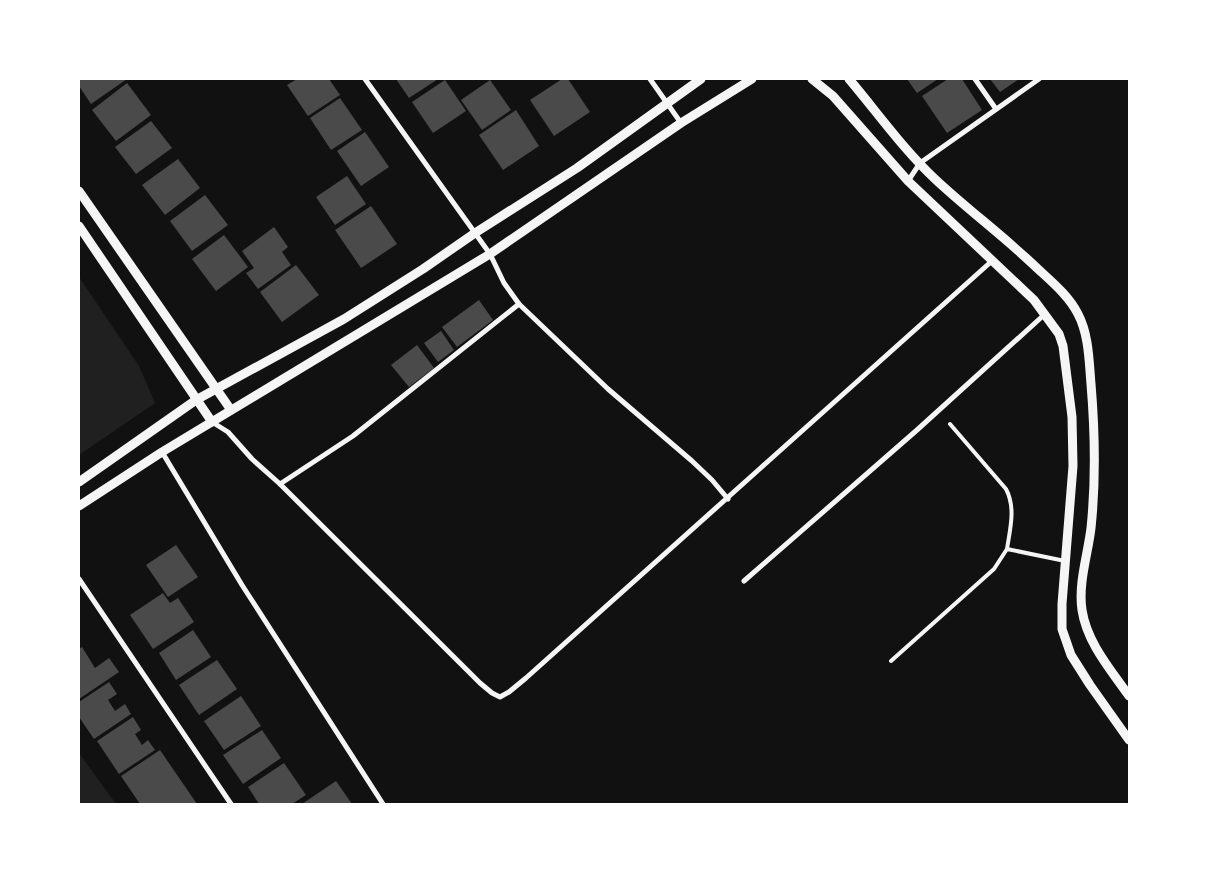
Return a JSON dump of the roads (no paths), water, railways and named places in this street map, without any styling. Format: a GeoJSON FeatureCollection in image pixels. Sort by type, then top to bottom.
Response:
{"type":"FeatureCollection","features":[{"type":"Feature","properties":{"kind":"street"},"geometry":{"type":"LineString","coordinates":[[365,79],[475,232],[490,254],[504,283],[519,304],[608,389],[692,461],[728,499]]}},
{"type":"Feature","properties":{"kind":"street"},"geometry":{"type":"LineString","coordinates":[[650,79],[681,123]]}},
{"type":"Feature","properties":{"kind":"street"},"geometry":{"type":"LineString","coordinates":[[79,482],[196,400],[344,319],[423,269],[475,232],[577,168],[701,79]]}},
{"type":"Feature","properties":{"kind":"street"},"geometry":{"type":"LineString","coordinates":[[79,506],[162,452],[490,254],[681,123],[752,79]]}},
{"type":"Feature","properties":{"kind":"street"},"geometry":{"type":"LineString","coordinates":[[812,79],[833,96],[908,181],[1034,300],[1059,334],[1064,346],[1072,417],[1073,466],[1067,562],[1062,604],[1062,629],[1071,655],[1129,740]]}},
{"type":"Feature","properties":{"kind":"street"},"geometry":{"type":"LineString","coordinates":[[849,79],[935,179],[1006,239],[1064,294],[1078,313],[1084,330],[1089,357],[1094,469],[1091,529],[1082,591],[1082,609],[1093,641],[1126,684],[1129,696]]}},
{"type":"Feature","properties":{"kind":"street"},"geometry":{"type":"LineString","coordinates":[[976,79],[996,109]]}},
{"type":"Feature","properties":{"kind":"street"},"geometry":{"type":"LineString","coordinates":[[908,181],[920,163],[1038,79]]}},
{"type":"Feature","properties":{"kind":"street"},"geometry":{"type":"LineString","coordinates":[[79,191],[232,410]]}},
{"type":"Feature","properties":{"kind":"street"},"geometry":{"type":"LineString","coordinates":[[79,226],[212,422],[222,427],[252,459],[280,484],[480,683],[500,697],[526,678],[728,499],[993,260]]}},
{"type":"Feature","properties":{"kind":"street"},"geometry":{"type":"LineString","coordinates":[[280,484],[352,436],[519,304]]}},
{"type":"Feature","properties":{"kind":"street"},"geometry":{"type":"LineString","coordinates":[[744,580],[917,430],[1045,314]]}},
{"type":"Feature","properties":{"kind":"street"},"geometry":{"type":"LineString","coordinates":[[162,452],[242,586],[383,804]]}},
{"type":"Feature","properties":{"kind":"street"},"geometry":{"type":"LineString","coordinates":[[79,579],[231,804]]}},
{"type":"Feature","properties":{"kind":"lane"},"geometry":{"type":"LineString","coordinates":[[890,661],[994,569],[1007,549],[1012,511],[1011,498],[1006,489],[950,424]]}},
{"type":"Feature","properties":{"kind":"lane"},"geometry":{"type":"LineString","coordinates":[[1007,549],[1067,562]]}}]}
